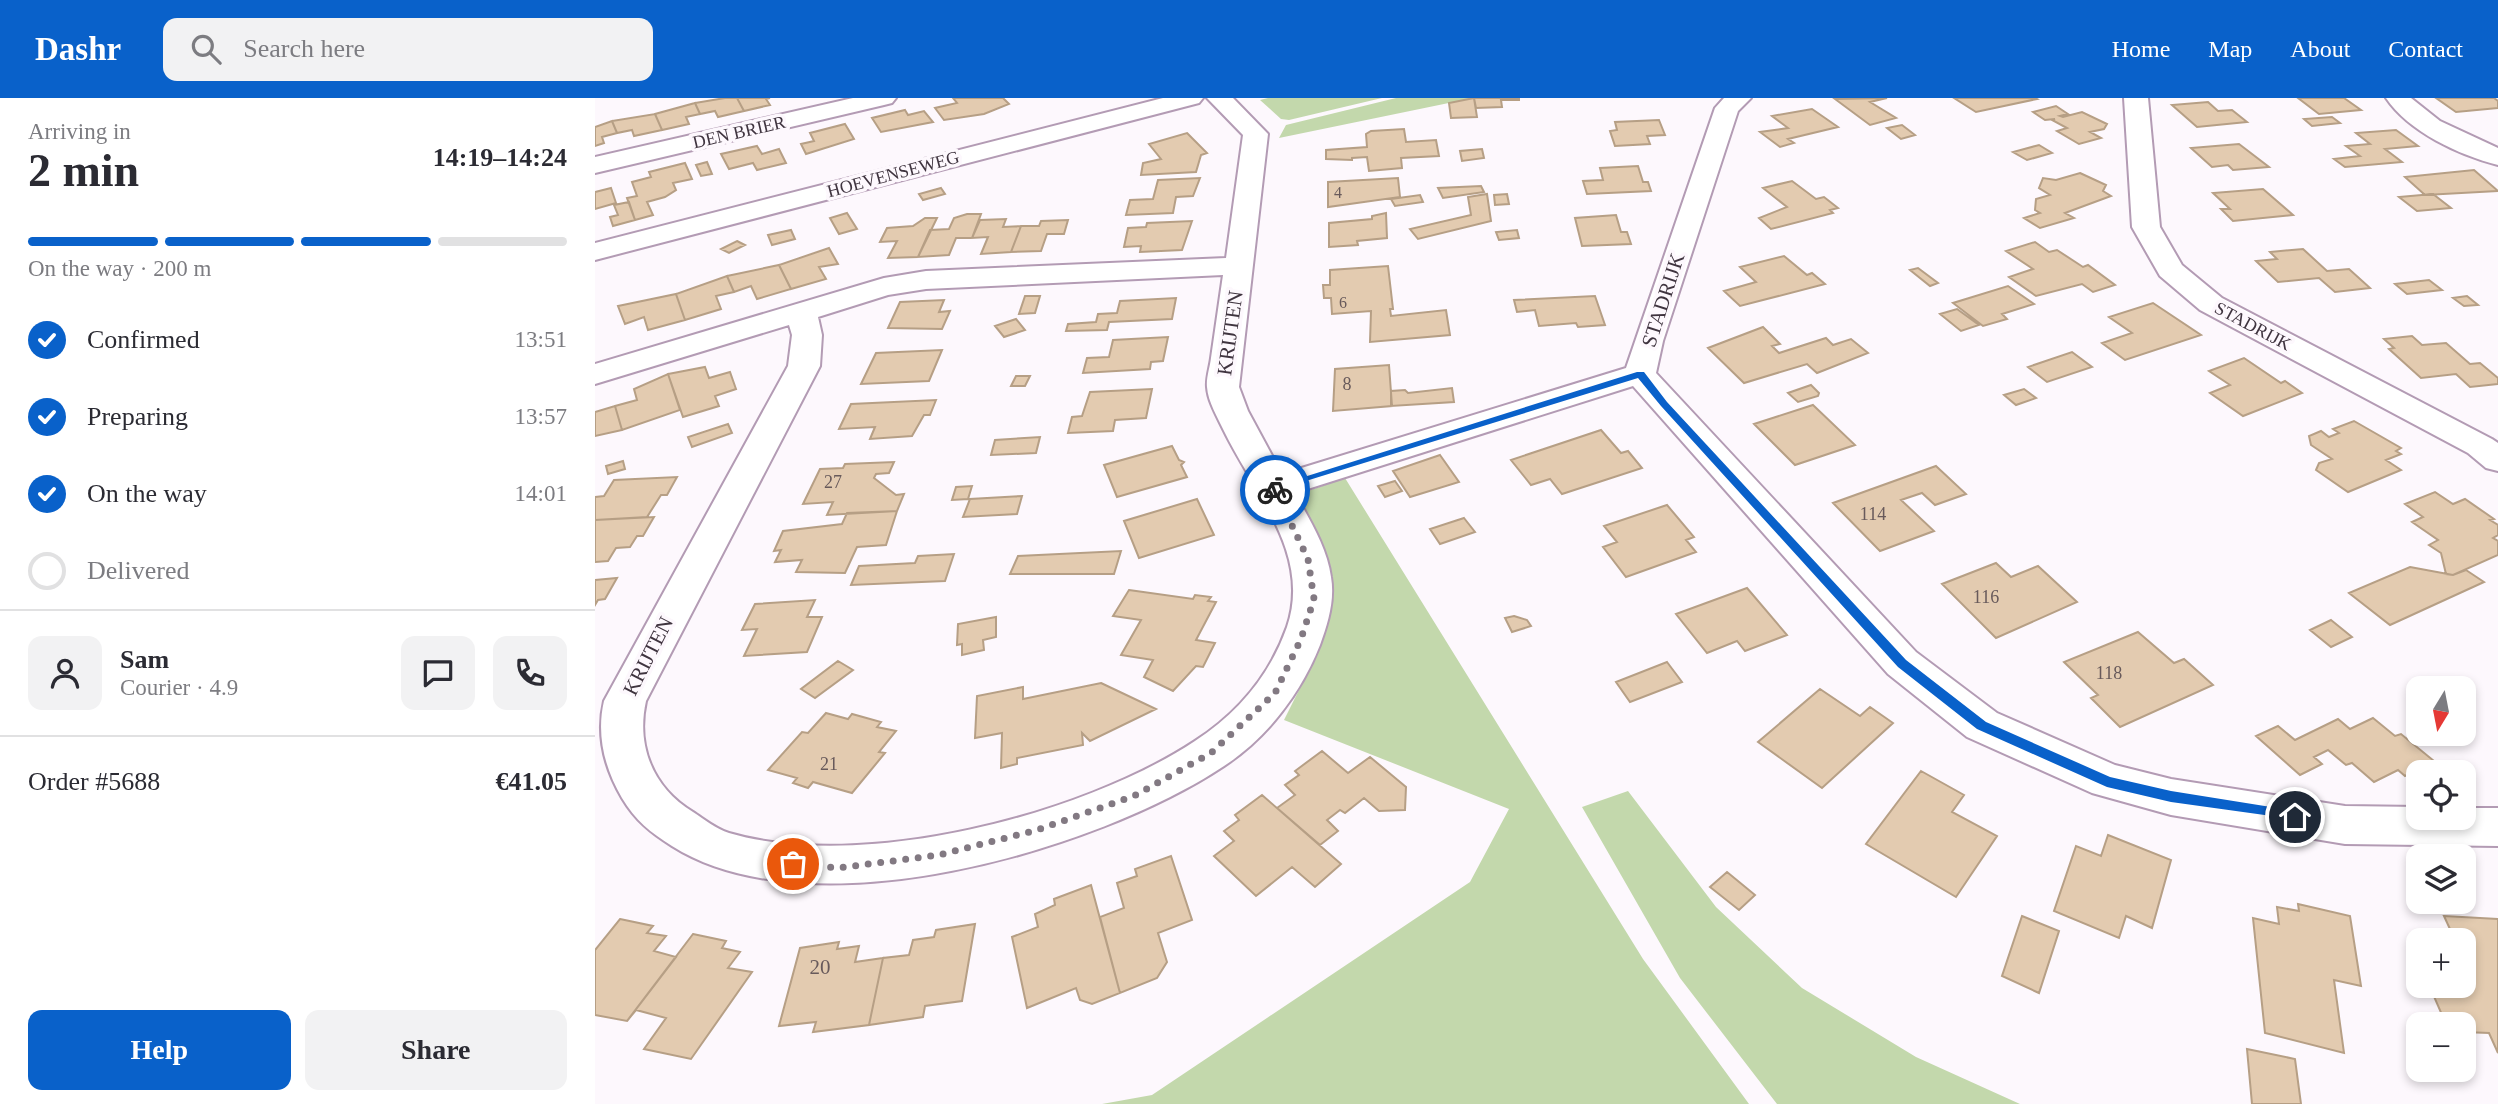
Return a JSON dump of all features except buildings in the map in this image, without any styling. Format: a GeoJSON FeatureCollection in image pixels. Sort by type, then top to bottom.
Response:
{"type":"FeatureCollection","features":[{"type":"Feature","properties":{"kind":"street","name":"DEN BRIER"},"geometry":{"type":"LineString","coordinates":[[595,165],[884,98]]}},
{"type":"Feature","properties":{"kind":"street","name":"HOEVENSEWEG"},"geometry":{"type":"LineString","coordinates":[[595,252],[1191,98]]}},
{"type":"Feature","properties":{"kind":"street","name":"KRIJTEN"},"geometry":{"type":"LineString","coordinates":[[802,314],[807,335],[804,366],[624,703],[621,749],[643,797],[683,836],[747,860],[838,868],[939,855],[1037,830],[1134,796],[1211,753],[1275,693],[1301,639],[1314,599],[1308,559],[1274,488],[1227,407],[1223,387],[1256,134],[1219,98]]}},
{"type":"Feature","properties":{"kind":"street","name":"STADRIJK"},"geometry":{"type":"LineString","coordinates":[[1739,98],[1727,108],[1648,341],[1640,374],[1664,404],[1902,663],[1982,726],[2107,781],[2171,797],[2345,825],[2498,827]]}},
{"type":"Feature","properties":{"kind":"street","name":"STADRIJK"},"geometry":{"type":"LineString","coordinates":[[2136,98],[2146,227],[2171,270],[2211,304],[2480,446],[2498,460]]}},
{"type":"Feature","properties":{"kind":"street"},"geometry":{"type":"LineString","coordinates":[[2398,98],[2407,110],[2430,125],[2498,157]]}},
{"type":"Feature","properties":{"kind":"street"},"geometry":{"type":"LineString","coordinates":[[1060,105],[1077,127]]}},
{"type":"Feature","properties":{"kind":"street","name":"KRIJTEN"},"geometry":{"type":"LineString","coordinates":[[595,374],[802,314],[884,287],[926,280],[1240,266]]}},
{"type":"Feature","properties":{"kind":"street"},"geometry":{"type":"LineString","coordinates":[[1274,488],[1640,374]]}},
{"type":"Feature","properties":{"kind":"green space"},"geometry":{"type":"Polygon","coordinates":[[[1382,98],[1289,120],[1281,119],[1260,100],[1382,98]]]}},
{"type":"Feature","properties":{"kind":"green space"},"geometry":{"type":"Polygon","coordinates":[[[1396,98],[1473,98],[1279,138],[1286,125],[1396,98]]]}},
{"type":"Feature","properties":{"kind":"green space"},"geometry":{"type":"Polygon","coordinates":[[[1345,478],[1643,959],[1749,1104],[1102,1104],[1152,1095],[1470,882],[1509,809],[1284,720],[1309,670],[1329,616],[1300,502],[1305,492],[1345,478]]]}},
{"type":"Feature","properties":{"kind":"green space"},"geometry":{"type":"Polygon","coordinates":[[[1628,791],[1716,907],[1802,988],[1916,1057],[2020,1104],[1777,1104],[1680,978],[1582,807],[1628,791]]]}},
{"type":"Feature","properties":{"kind":"way so far"},"geometry":{"type":"LineString","coordinates":[[793,864],[838,868],[939,855],[1037,830],[1134,796],[1211,753],[1275,693],[1301,639],[1314,599],[1308,559],[1275,490]]}},
{"type":"Feature","properties":{"kind":"route"},"geometry":{"type":"LineString","coordinates":[[1275,490],[1274,488],[1640,374],[1664,404],[1902,663],[1982,726],[2107,781],[2171,797],[2295,817]]}}]}
